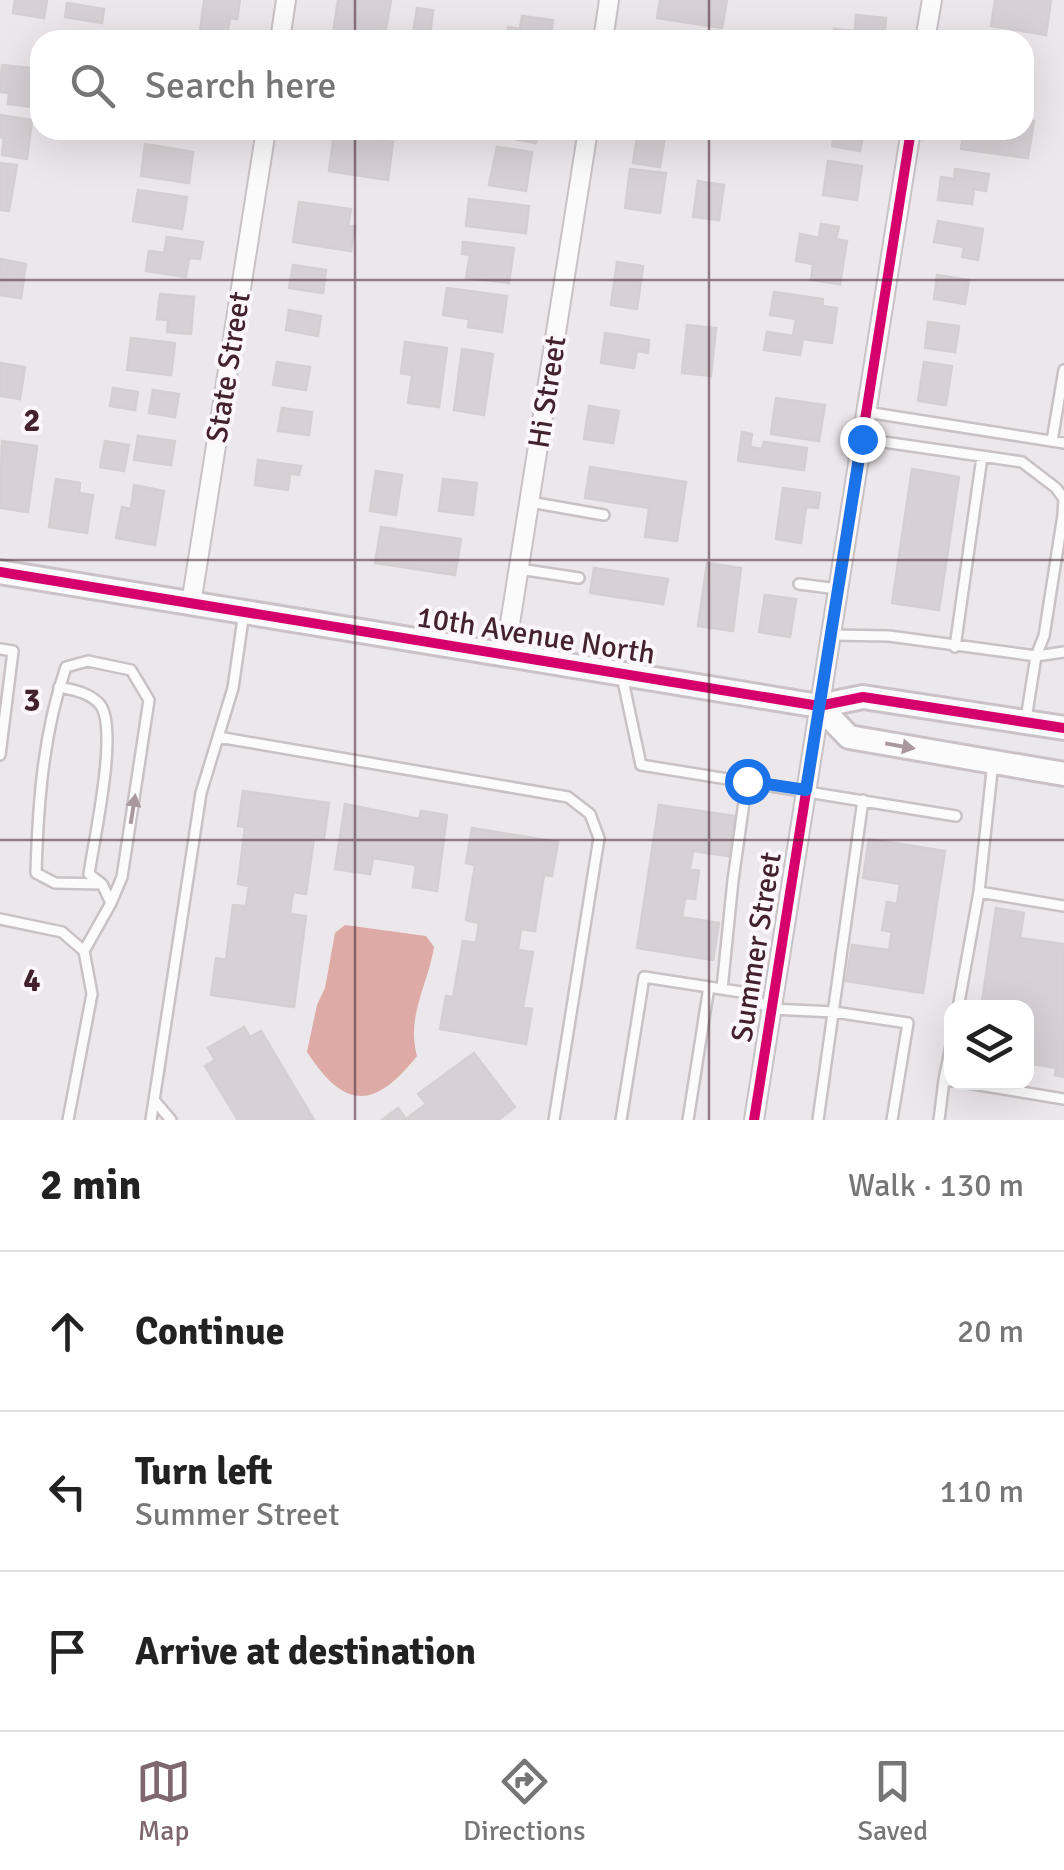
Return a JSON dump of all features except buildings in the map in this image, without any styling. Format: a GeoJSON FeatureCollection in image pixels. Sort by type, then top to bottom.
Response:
{"type":"FeatureCollection","features":[{"type":"Feature","properties":{"kind":"street"},"geometry":{"type":"LineString","coordinates":[[282,30],[286,0]]}},
{"type":"Feature","properties":{"kind":"street"},"geometry":{"type":"LineString","coordinates":[[604,30],[609,0]]}},
{"type":"Feature","properties":{"kind":"street"},"geometry":{"type":"LineString","coordinates":[[927,30],[932,0]]}},
{"type":"Feature","properties":{"kind":"street","name":"State Street"},"geometry":{"type":"LineString","coordinates":[[191,604],[264,140]]}},
{"type":"Feature","properties":{"kind":"street","name":"Hi Street"},"geometry":{"type":"LineString","coordinates":[[506,655],[586,140]]}},
{"type":"Feature","properties":{"kind":"street","name":"Summer Street"},"geometry":{"type":"LineString","coordinates":[[754,1120],[908,140]]}},
{"type":"Feature","properties":{"kind":"street","name":"10th Avenue North"},"geometry":{"type":"LineString","coordinates":[[0,572],[819,706],[863,697],[1064,728]]}},
{"type":"Feature","properties":{"kind":"street"},"geometry":{"type":"LineString","coordinates":[[819,706],[848,737],[1064,774]]}},
{"type":"Feature","properties":{"kind":"lane"},"geometry":{"type":"LineString","coordinates":[[1052,441],[1064,370]]}},
{"type":"Feature","properties":{"kind":"lane"},"geometry":{"type":"LineString","coordinates":[[866,412],[1064,443]]}},
{"type":"Feature","properties":{"kind":"lane"},"geometry":{"type":"LineString","coordinates":[[862,439],[1022,462],[1044,475],[1064,499],[1044,636],[1036,656],[1025,722]]}},
{"type":"Feature","properties":{"kind":"lane"},"geometry":{"type":"LineString","coordinates":[[956,646],[982,456]]}},
{"type":"Feature","properties":{"kind":"lane"},"geometry":{"type":"LineString","coordinates":[[530,502],[604,515]]}},
{"type":"Feature","properties":{"kind":"lane"},"geometry":{"type":"LineString","coordinates":[[519,569],[578,578]]}},
{"type":"Feature","properties":{"kind":"lane"},"geometry":{"type":"LineString","coordinates":[[1052,578],[1064,580]]}},
{"type":"Feature","properties":{"kind":"lane"},"geometry":{"type":"LineString","coordinates":[[798,584],[838,589]]}},
{"type":"Feature","properties":{"kind":"lane"},"geometry":{"type":"LineString","coordinates":[[151,1120],[201,792],[233,688],[244,612]]}},
{"type":"Feature","properties":{"kind":"lane"},"geometry":{"type":"LineString","coordinates":[[831,634],[889,636],[1036,656],[1064,652]]}},
{"type":"Feature","properties":{"kind":"lane"},"geometry":{"type":"LineString","coordinates":[[0,649],[13,651],[0,756]]}},
{"type":"Feature","properties":{"kind":"lane"},"geometry":{"type":"LineString","coordinates":[[84,951],[122,877],[149,700],[131,670],[88,661],[66,667],[52,708],[40,799],[36,873],[55,883],[102,884]]}},
{"type":"Feature","properties":{"kind":"lane"},"geometry":{"type":"LineString","coordinates":[[621,674],[640,765],[956,816]]}},
{"type":"Feature","properties":{"kind":"lane"},"geometry":{"type":"LineString","coordinates":[[59,687],[82,692],[100,705],[109,738],[90,874],[102,884],[110,904]]}},
{"type":"Feature","properties":{"kind":"lane"},"geometry":{"type":"LineString","coordinates":[[218,738],[568,797],[590,814],[599,838],[554,1120]]}},
{"type":"Feature","properties":{"kind":"lane"},"geometry":{"type":"LineString","coordinates":[[959,1000],[994,762]]}},
{"type":"Feature","properties":{"kind":"lane"},"geometry":{"type":"LineString","coordinates":[[722,990],[747,781]]}},
{"type":"Feature","properties":{"kind":"lane"},"geometry":{"type":"LineString","coordinates":[[818,1120],[863,800]]}},
{"type":"Feature","properties":{"kind":"lane"},"geometry":{"type":"LineString","coordinates":[[978,892],[1064,906]]}},
{"type":"Feature","properties":{"kind":"lane"},"geometry":{"type":"LineString","coordinates":[[0,918],[62,932],[84,951],[92,994],[68,1120]]}},
{"type":"Feature","properties":{"kind":"lane"},"geometry":{"type":"LineString","coordinates":[[622,1120],[644,977],[741,992],[772,1008],[908,1022],[892,1120]]}},
{"type":"Feature","properties":{"kind":"lane"},"geometry":{"type":"LineString","coordinates":[[688,1120],[709,987]]}},
{"type":"Feature","properties":{"kind":"lane"},"geometry":{"type":"LineString","coordinates":[[939,1120],[946,1090]]}},
{"type":"Feature","properties":{"kind":"lane"},"geometry":{"type":"LineString","coordinates":[[1009,1090],[1064,1099]]}},
{"type":"Feature","properties":{"kind":"lane"},"geometry":{"type":"LineString","coordinates":[[154,1100],[171,1120]]}},
{"type":"Feature","properties":{"kind":"shaded area"},"geometry":{"type":"Polygon","coordinates":[[[345,925],[426,936],[434,947],[416,1014],[417,1056],[387,1086],[360,1096],[334,1085],[307,1052],[335,933],[345,925]]]}},
{"type":"Feature","properties":{"kind":"cycle path"},"geometry":{"type":"LineString","coordinates":[[754,1120],[909,140]]}},
{"type":"Feature","properties":{"kind":"cycle path"},"geometry":{"type":"LineString","coordinates":[[0,572],[819,706],[863,697],[1064,728]]}},
{"type":"Feature","properties":{"kind":"route"},"geometry":{"type":"LineString","coordinates":[[747,781],[806,790],[862,439]]}}]}
